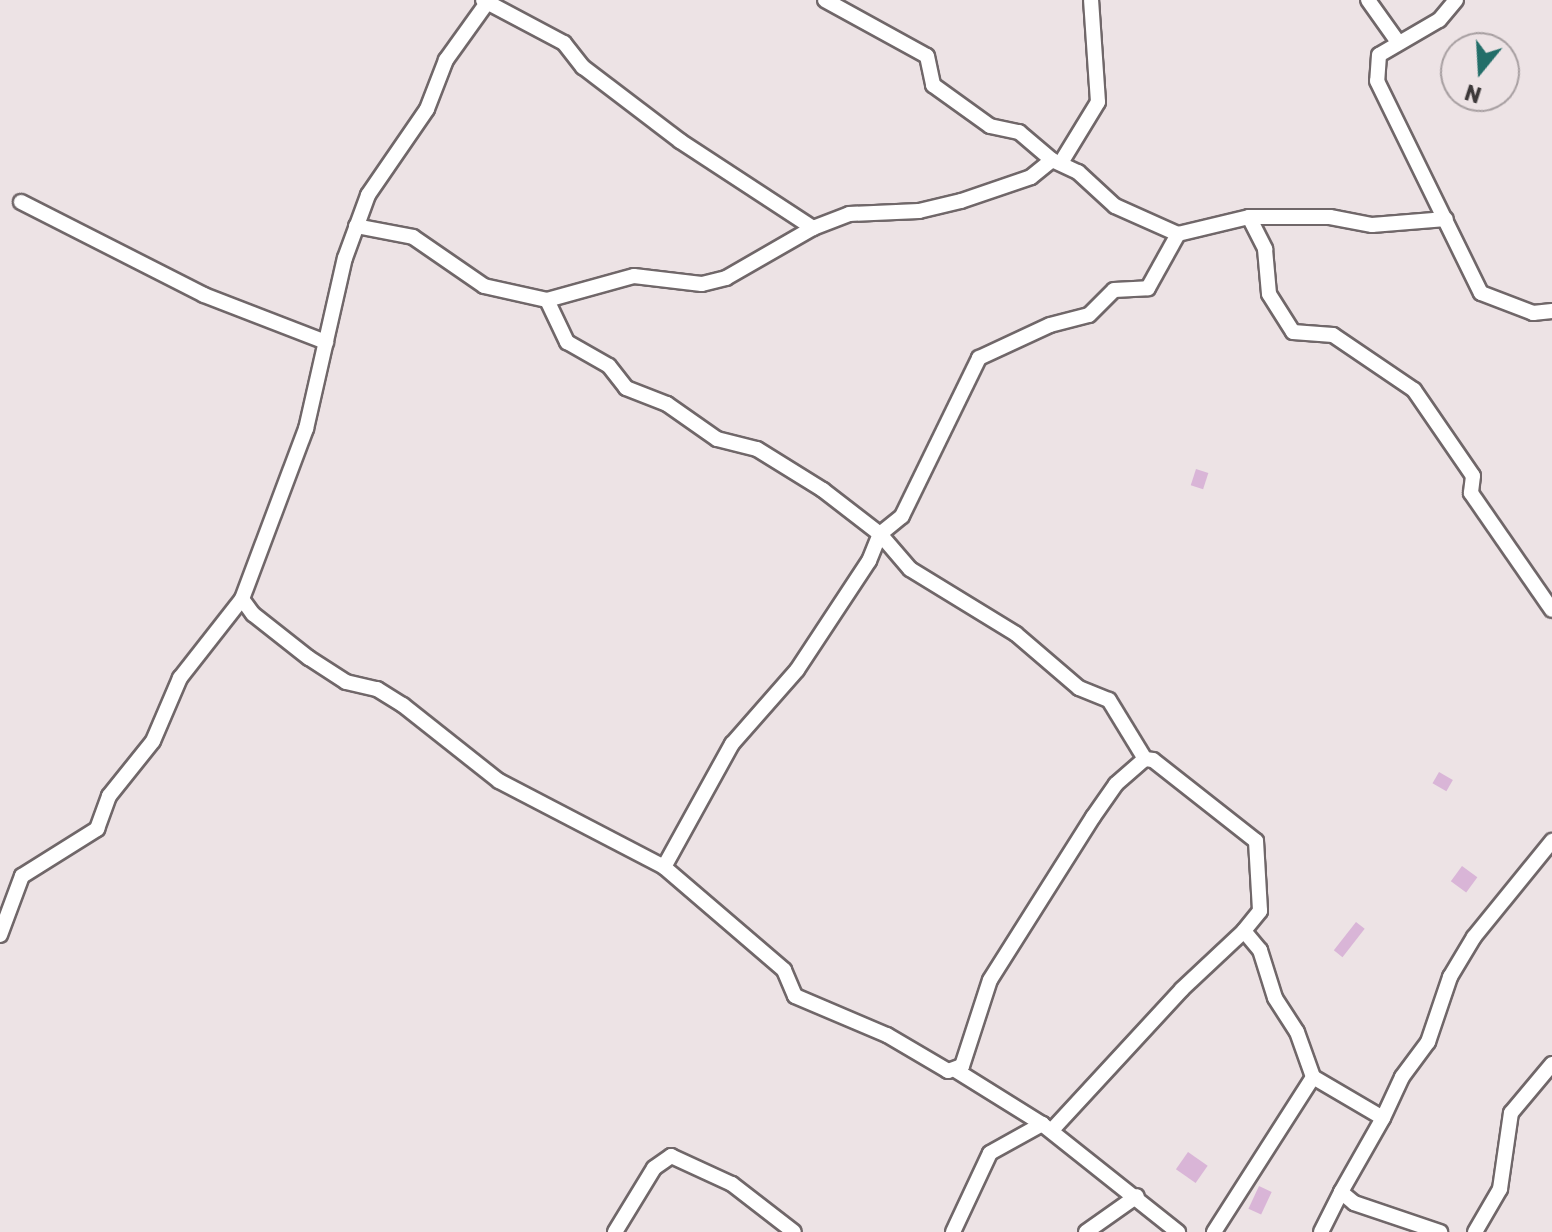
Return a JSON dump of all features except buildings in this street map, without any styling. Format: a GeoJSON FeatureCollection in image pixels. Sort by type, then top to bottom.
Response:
{"type":"FeatureCollection","features":[{"type":"Feature","properties":{"kind":"street"},"geometry":{"type":"LineString","coordinates":[[825,0],[927,56],[933,85],[990,126],[1019,132],[1115,206],[1178,234],[1249,217],[1330,217],[1372,225],[1446,219]]}},
{"type":"Feature","properties":{"kind":"street"},"geometry":{"type":"LineString","coordinates":[[356,226],[413,237],[484,286],[547,300],[634,276],[702,284],[726,278],[813,228],[849,214],[919,211],[961,201],[1031,177],[1057,160],[1098,102],[1091,0]]}},
{"type":"Feature","properties":{"kind":"street"},"geometry":{"type":"LineString","coordinates":[[1368,0],[1398,42]]}},
{"type":"Feature","properties":{"kind":"street"},"geometry":{"type":"LineString","coordinates":[[1456,0],[1439,20],[1379,55],[1377,81],[1481,293],[1533,313],[1552,311]]}},
{"type":"Feature","properties":{"kind":"street"},"geometry":{"type":"LineString","coordinates":[[0,935],[22,876],[97,829],[109,796],[153,741],[180,678],[242,599],[290,479],[356,226],[385,165],[427,109],[446,60],[487,1],[564,43],[583,67],[680,141],[813,228]]}},
{"type":"Feature","properties":{"kind":"street"},"geometry":{"type":"LineString","coordinates":[[21,202],[204,295],[326,342]]}},
{"type":"Feature","properties":{"kind":"street"},"geometry":{"type":"LineString","coordinates":[[1249,217],[1265,249],[1269,294],[1293,332],[1333,335],[1414,390],[1473,476],[1471,493],[1552,610]]}},
{"type":"Feature","properties":{"kind":"street"},"geometry":{"type":"LineString","coordinates":[[664,867],[725,754],[752,716],[797,670],[869,561],[880,534],[902,516],[979,358],[1050,325],[1089,315],[1114,290],[1148,288],[1178,234]]}},
{"type":"Feature","properties":{"kind":"street"},"geometry":{"type":"LineString","coordinates":[[547,300],[567,342],[609,366],[626,388],[667,404],[717,439],[779,462],[880,534],[910,569],[1016,634],[1079,688],[1109,700],[1145,759],[1256,841],[1260,911],[1244,931],[1047,1127],[990,1153],[953,1232]]}},
{"type":"Feature","properties":{"kind":"street"},"geometry":{"type":"LineString","coordinates":[[242,599],[253,614],[309,658],[346,682],[377,689],[403,705],[499,781],[664,867],[784,970],[795,996],[957,1071],[1047,1127],[1137,1196],[1178,1232]]}},
{"type":"Feature","properties":{"kind":"street"},"geometry":{"type":"LineString","coordinates":[[957,1071],[990,980],[1116,784],[1145,759]]}},
{"type":"Feature","properties":{"kind":"street"},"geometry":{"type":"LineString","coordinates":[[1321,1232],[1402,1077],[1428,1042],[1450,977],[1474,937],[1552,841]]}},
{"type":"Feature","properties":{"kind":"street"},"geometry":{"type":"LineString","coordinates":[[1244,931],[1260,950],[1275,998],[1297,1032],[1313,1077],[1383,1118]]}},
{"type":"Feature","properties":{"kind":"street"},"geometry":{"type":"LineString","coordinates":[[1475,1232],[1500,1189],[1511,1113],[1552,1064]]}},
{"type":"Feature","properties":{"kind":"street"},"geometry":{"type":"LineString","coordinates":[[1214,1232],[1313,1077]]}},
{"type":"Feature","properties":{"kind":"street"},"geometry":{"type":"LineString","coordinates":[[615,1232],[654,1168],[671,1156],[732,1184],[794,1232]]}},
{"type":"Feature","properties":{"kind":"street"},"geometry":{"type":"LineString","coordinates":[[1341,1192],[1354,1203],[1440,1232]]}},
{"type":"Feature","properties":{"kind":"street"},"geometry":{"type":"LineString","coordinates":[[1086,1232],[1137,1196]]}}]}
